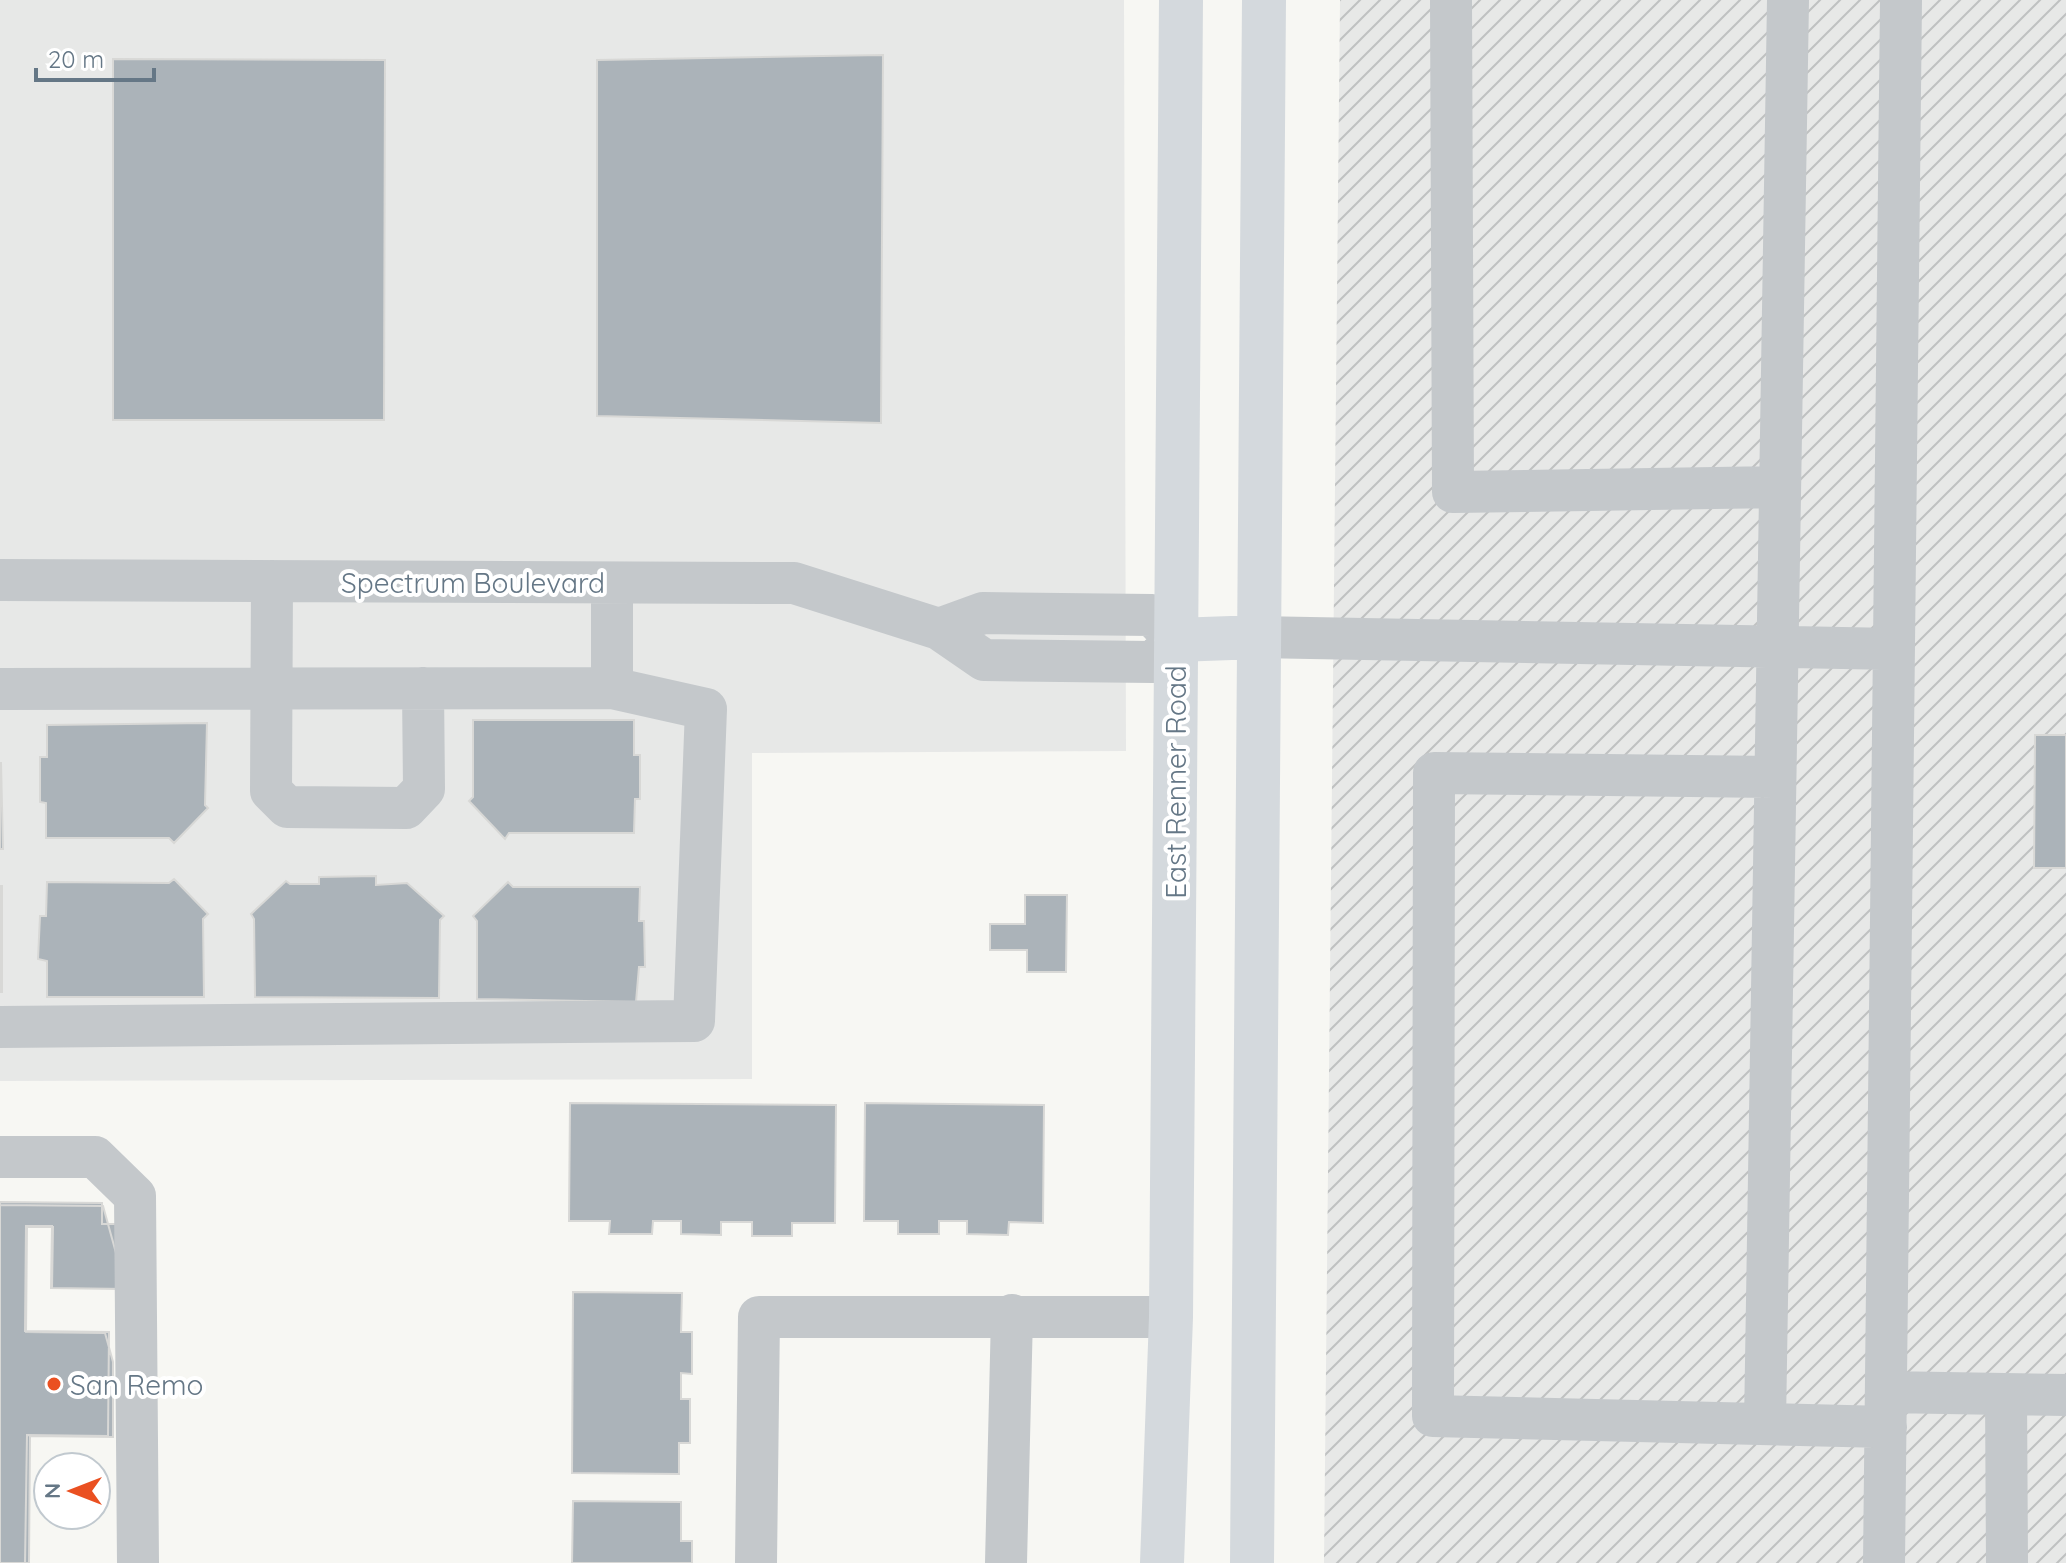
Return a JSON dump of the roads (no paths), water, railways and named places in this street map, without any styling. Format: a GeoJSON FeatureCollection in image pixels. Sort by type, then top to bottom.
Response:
{"type":"FeatureCollection","features":[{"type":"Feature","properties":{"kind":"main road","name":"East Renner Road"},"geometry":{"type":"LineString","coordinates":[[1162,1563],[1171,1317],[1181,0]]}},
{"type":"Feature","properties":{"kind":"main road"},"geometry":{"type":"LineString","coordinates":[[1252,1563],[1264,0]]}},
{"type":"Feature","properties":{"kind":"main road"},"geometry":{"type":"LineString","coordinates":[[1176,640],[1259,637]]}},
{"type":"Feature","properties":{"kind":"street"},"geometry":{"type":"LineString","coordinates":[[1451,0],[1453,492],[1779,487]]}},
{"type":"Feature","properties":{"kind":"street"},"geometry":{"type":"LineString","coordinates":[[1765,1424],[1773,777],[1788,0]]}},
{"type":"Feature","properties":{"kind":"street"},"geometry":{"type":"LineString","coordinates":[[1884,1563],[1901,0]]}},
{"type":"Feature","properties":{"kind":"street","name":"Spectrum Boulevard"},"geometry":{"type":"LineString","coordinates":[[0,580],[794,583],[939,629],[983,613],[1152,615],[1176,640]]}},
{"type":"Feature","properties":{"kind":"street"},"geometry":{"type":"LineString","coordinates":[[272,581],[271,791],[287,807],[406,808],[424,789],[423,688]]}},
{"type":"Feature","properties":{"kind":"street"},"geometry":{"type":"LineString","coordinates":[[612,583],[612,688]]}},
{"type":"Feature","properties":{"kind":"street"},"geometry":{"type":"LineString","coordinates":[[1259,637],[1894,649]]}},
{"type":"Feature","properties":{"kind":"street"},"geometry":{"type":"LineString","coordinates":[[0,689],[612,688],[706,709],[694,1021],[0,1027]]}},
{"type":"Feature","properties":{"kind":"street"},"geometry":{"type":"LineString","coordinates":[[1773,777],[1434,773],[1433,1416],[1765,1424],[2006,1394],[2066,1395]]}},
{"type":"Feature","properties":{"kind":"street"},"geometry":{"type":"LineString","coordinates":[[0,1157],[95,1157],[135,1196],[138,1563]]}},
{"type":"Feature","properties":{"kind":"street"},"geometry":{"type":"LineString","coordinates":[[1006,1563],[1012,1315]]}},
{"type":"Feature","properties":{"kind":"street"},"geometry":{"type":"LineString","coordinates":[[756,1563],[759,1317],[1171,1317]]}},
{"type":"Feature","properties":{"kind":"street"},"geometry":{"type":"LineString","coordinates":[[2006,1394],[2007,1563]]}},
{"type":"Feature","properties":{"kind":"place","name":"San Remo"},"geometry":{"type":"Point","coordinates":[54,1384]}}]}
